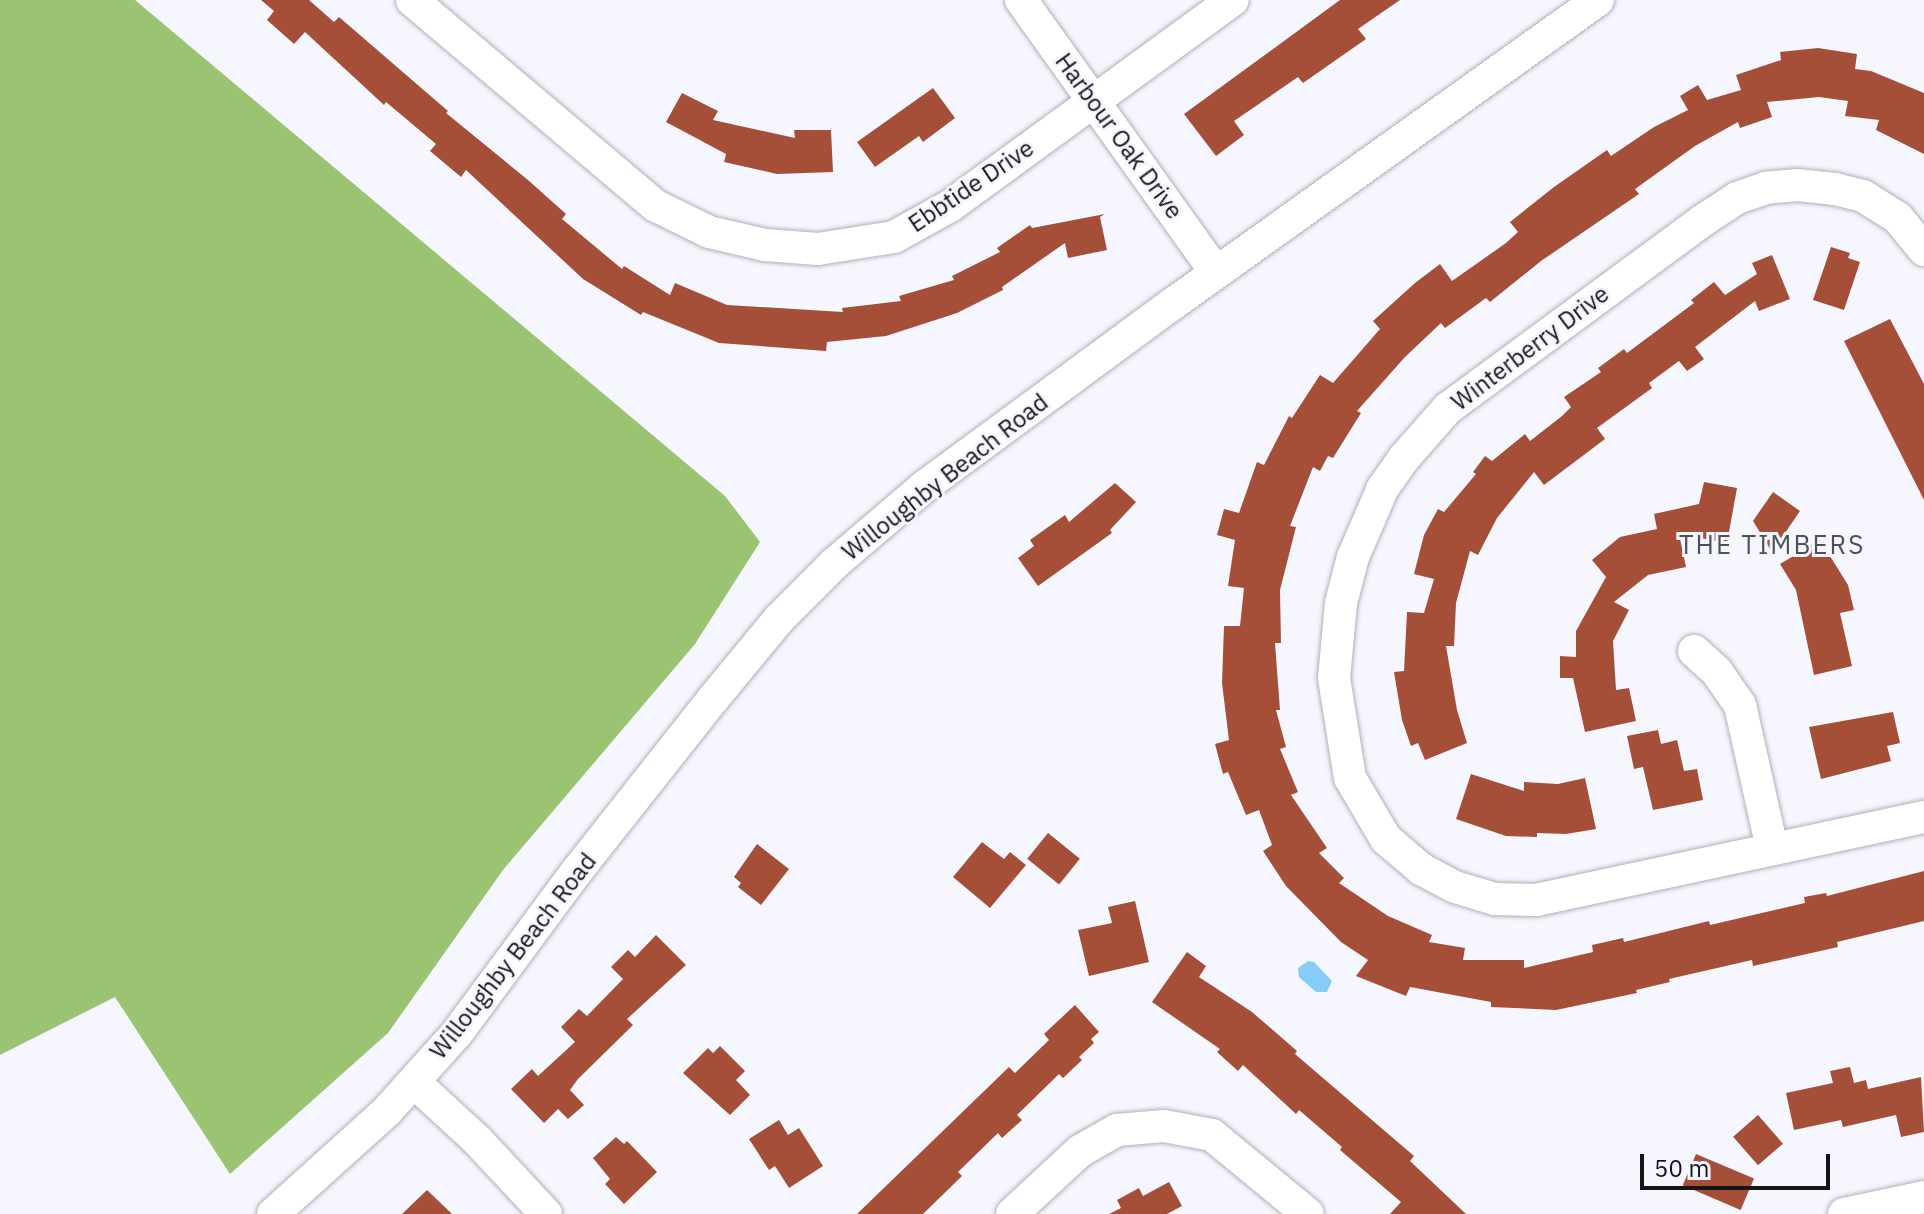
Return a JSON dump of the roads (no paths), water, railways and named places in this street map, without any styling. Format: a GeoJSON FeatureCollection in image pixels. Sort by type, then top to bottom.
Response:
{"type":"FeatureCollection","features":[{"type":"Feature","properties":{"kind":"street","name":"Ebbtide Drive"},"geometry":{"type":"LineString","coordinates":[[412,0],[656,206],[709,232],[765,245],[818,249],[894,237],[950,206],[1233,0]]}},
{"type":"Feature","properties":{"kind":"street","name":"Harbour Oak Drive"},"geometry":{"type":"LineString","coordinates":[[1021,0],[1216,272]]}},
{"type":"Feature","properties":{"kind":"street","name":"Willoughby Beach Road"},"geometry":{"type":"LineString","coordinates":[[273,1214],[304,1190],[414,1082],[457,1033],[577,871],[779,619],[835,563],[924,487],[1216,272],[1598,0]]}},
{"type":"Feature","properties":{"kind":"street","name":"Winterberry Drive"},"geometry":{"type":"LineString","coordinates":[[1924,250],[1898,218],[1863,196],[1798,185],[1766,188],[1737,198],[1448,408],[1404,458],[1382,490],[1357,546],[1341,603],[1334,678],[1341,741],[1350,778],[1386,839],[1421,869],[1455,887],[1495,899],[1536,900],[1924,817]]}},
{"type":"Feature","properties":{"kind":"street"},"geometry":{"type":"LineString","coordinates":[[1694,651],[1717,672],[1740,705],[1772,848]]}},
{"type":"Feature","properties":{"kind":"street"},"geometry":{"type":"LineString","coordinates":[[414,1082],[477,1140],[546,1214]]}},
{"type":"Feature","properties":{"kind":"street"},"geometry":{"type":"LineString","coordinates":[[1012,1214],[1080,1151],[1117,1130],[1164,1126],[1212,1135],[1308,1214]]}},
{"type":"Feature","properties":{"kind":"street"},"geometry":{"type":"LineString","coordinates":[[1844,1214],[1924,1197]]}},
{"type":"Feature","properties":{"kind":"water"},"geometry":{"type":"Polygon","coordinates":[[[1308,961],[1314,962],[1332,981],[1327,992],[1316,992],[1299,977],[1298,968],[1308,961]]]}},
{"type":"Feature","properties":{"kind":"district","name":"THE TIMBERS"},"geometry":{"type":"Point","coordinates":[1772,545]}}]}
